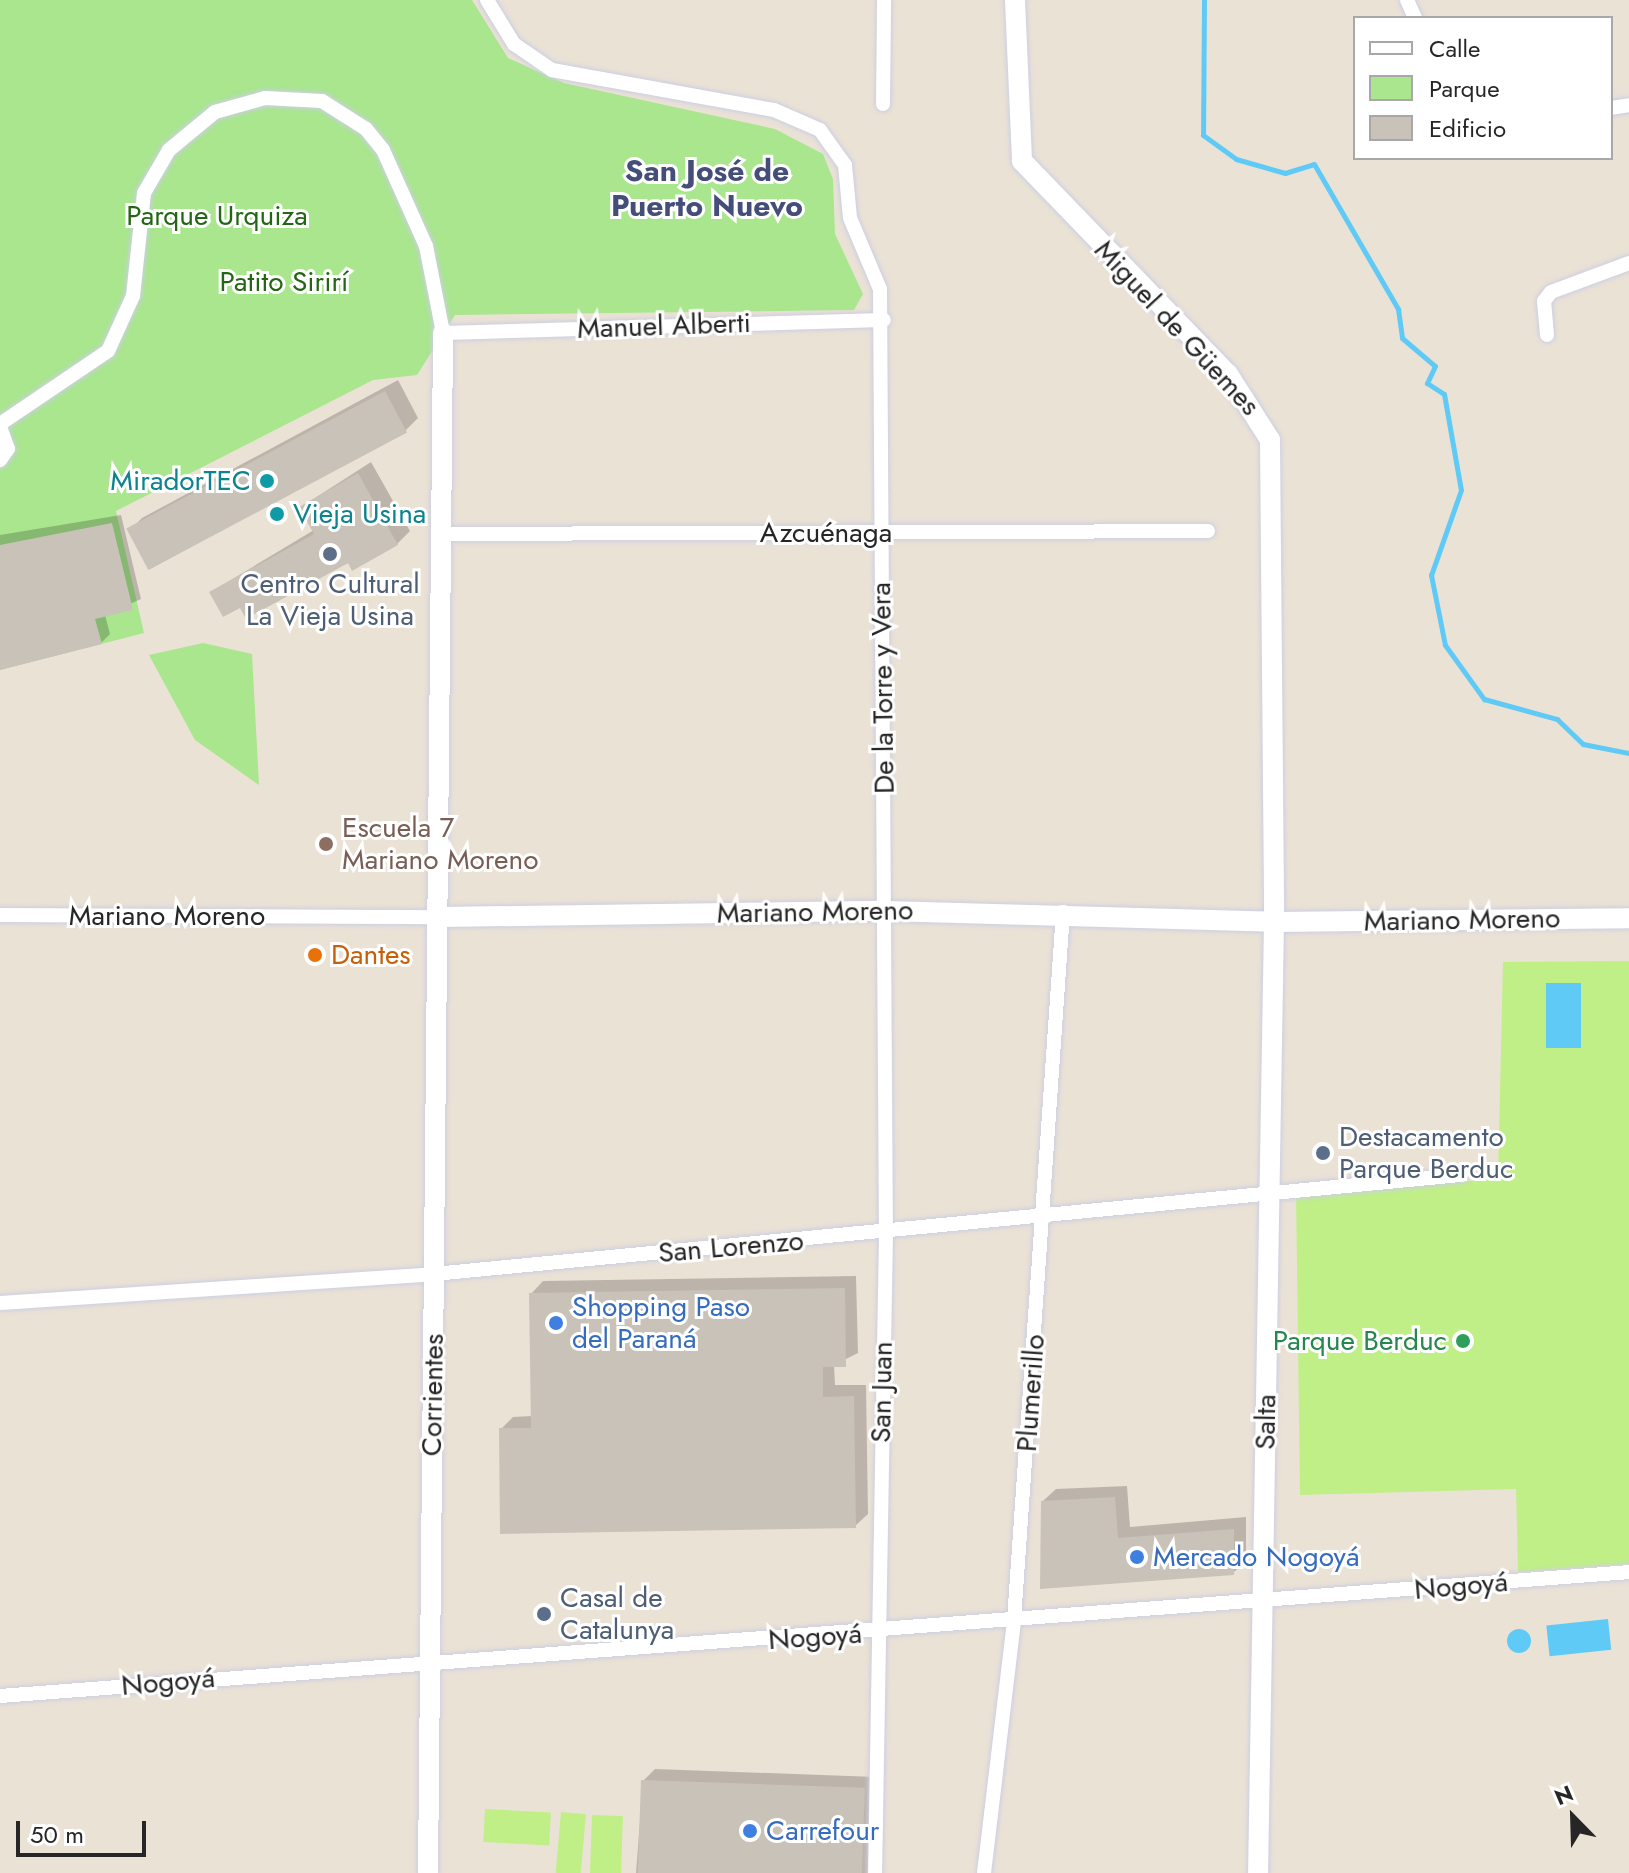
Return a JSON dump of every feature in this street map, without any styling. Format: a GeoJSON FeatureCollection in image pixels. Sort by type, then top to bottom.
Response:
{"type":"FeatureCollection","features":[{"type":"Feature","properties":{"kind":"street","name":"De la Torre y Vera"},"geometry":{"type":"LineString","coordinates":[[487,0],[514,44],[552,70],[774,110],[820,130],[850,178],[850,218],[876,275],[884,320],[881,533],[886,911]]}},
{"type":"Feature","properties":{"kind":"street"},"geometry":{"type":"LineString","coordinates":[[883,104],[884,0]]}},
{"type":"Feature","properties":{"kind":"street","name":"Miguel de Güemes"},"geometry":{"type":"LineString","coordinates":[[1015,0],[1022,161],[1228,374],[1267,426],[1274,922]]}},
{"type":"Feature","properties":{"kind":"street"},"geometry":{"type":"LineString","coordinates":[[0,460],[8,449],[0,426],[108,351],[133,296],[144,193],[169,150],[215,112],[265,98],[322,101],[366,129],[397,168],[426,246],[443,333]]}},
{"type":"Feature","properties":{"kind":"street"},"geometry":{"type":"LineString","coordinates":[[1547,335],[1544,301],[1551,292],[1629,263]]}},
{"type":"Feature","properties":{"kind":"street","name":"Manuel Alberti"},"geometry":{"type":"LineString","coordinates":[[443,333],[884,320]]}},
{"type":"Feature","properties":{"kind":"street","name":"Corrientes"},"geometry":{"type":"LineString","coordinates":[[428,1873],[441,917],[443,333]]}},
{"type":"Feature","properties":{"kind":"street","name":"Azcuénaga"},"geometry":{"type":"LineString","coordinates":[[444,534],[1208,531]]}},
{"type":"Feature","properties":{"kind":"street","name":"Mariano Moreno"},"geometry":{"type":"LineString","coordinates":[[0,915],[441,917],[886,911],[1063,912],[1274,922],[1626,918]]}},
{"type":"Feature","properties":{"kind":"street","name":"San Juan"},"geometry":{"type":"LineString","coordinates":[[875,1873],[876,1633],[886,1233],[886,911]]}},
{"type":"Feature","properties":{"kind":"street","name":"Plumerillo"},"geometry":{"type":"LineString","coordinates":[[984,1873],[1014,1620],[1063,912]]}},
{"type":"Feature","properties":{"kind":"street","name":"Salta"},"geometry":{"type":"LineString","coordinates":[[1258,1873],[1274,922]]}},
{"type":"Feature","properties":{"kind":"street","name":"San Lorenzo"},"geometry":{"type":"LineString","coordinates":[[0,1303],[434,1274],[886,1233],[1270,1190],[1461,1175]]}},
{"type":"Feature","properties":{"kind":"street","name":"Nogoyá"},"geometry":{"type":"LineString","coordinates":[[0,1696],[429,1661],[876,1633],[1629,1572]]}},
{"type":"Feature","properties":{"kind":"green space","name":"Parque Urquiza"},"geometry":{"type":"Polygon","coordinates":[[[0,0],[472,0],[508,58],[564,83],[775,129],[823,154],[833,179],[835,234],[863,294],[854,310],[455,315],[417,375],[373,380],[116,511],[144,633],[0,670],[0,0]]]}},
{"type":"Feature","properties":{"kind":"green space"},"geometry":{"type":"Polygon","coordinates":[[[203,643],[252,654],[259,785],[195,740],[149,655],[203,643]]]}},
{"type":"Feature","properties":{"kind":"green space","name":"Parque Berduc"},"geometry":{"type":"Polygon","coordinates":[[[1629,961],[1629,1564],[1518,1572],[1516,1489],[1300,1495],[1296,1192],[1498,1179],[1503,962],[1629,961]]]}},
{"type":"Feature","properties":{"kind":"green space"},"geometry":{"type":"Polygon","coordinates":[[[485,1809],[551,1812],[549,1845],[483,1842],[485,1809]]]}},
{"type":"Feature","properties":{"kind":"green space"},"geometry":{"type":"Polygon","coordinates":[[[561,1812],[586,1814],[581,1873],[556,1873],[561,1812]]]}},
{"type":"Feature","properties":{"kind":"green space"},"geometry":{"type":"Polygon","coordinates":[[[592,1815],[623,1816],[621,1873],[590,1873],[592,1815]]]}},
{"type":"Feature","properties":{"kind":"water"},"geometry":{"type":"Polygon","coordinates":[[[1546,983],[1581,983],[1581,1048],[1546,1048],[1546,983]]]}},
{"type":"Feature","properties":{"kind":"water"},"geometry":{"type":"Polygon","coordinates":[[[1608,1619],[1611,1650],[1550,1656],[1546,1625],[1608,1619]]]}},
{"type":"Feature","properties":{"kind":"water"},"geometry":{"type":"Polygon","coordinates":[[[1519,1629],[1528,1632],[1531,1641],[1528,1650],[1519,1653],[1510,1650],[1507,1641],[1510,1632],[1519,1629]]]}},
{"type":"Feature","properties":{"kind":"building","name":"MiradorTEC"},"geometry":{"type":"Polygon","coordinates":[[[385,391],[407,432],[148,570],[126,529],[385,391]]]}},
{"type":"Feature","properties":{"kind":"building","name":"Centro Cultural La Vieja Usina"},"geometry":{"type":"Polygon","coordinates":[[[358,473],[398,545],[352,571],[348,563],[246,619],[240,608],[223,617],[209,592],[314,534],[299,507],[358,473]]]}},
{"type":"Feature","properties":{"kind":"building"},"geometry":{"type":"Polygon","coordinates":[[[112,523],[133,610],[95,619],[102,644],[0,670],[0,545],[112,523]]]}},
{"type":"Feature","properties":{"kind":"building"},"geometry":{"type":"Polygon","coordinates":[[[845,1288],[846,1367],[823,1367],[823,1397],[854,1396],[856,1528],[500,1534],[499,1428],[531,1428],[529,1293],[845,1288]]]}},
{"type":"Feature","properties":{"kind":"building","name":"Mercado Nogoyá"},"geometry":{"type":"Polygon","coordinates":[[[1115,1497],[1118,1538],[1234,1529],[1234,1575],[1040,1589],[1041,1501],[1115,1497]]]}},
{"type":"Feature","properties":{"kind":"building","name":"Carrefour"},"geometry":{"type":"Polygon","coordinates":[[[641,1780],[865,1788],[862,1873],[638,1873],[641,1780]]]}},
{"type":"Feature","properties":{"kind":"waterway"},"geometry":{"type":"LineString","coordinates":[[1204,0],[1203,135],[1236,159],[1285,173],[1314,164],[1398,309],[1402,338],[1435,366],[1427,383],[1444,394],[1461,490],[1431,575],[1445,645],[1484,699],[1557,719],[1583,744],[1629,753]]}},
{"type":"Feature","properties":{"kind":"place","name":"MiradorTEC"},"geometry":{"type":"Point","coordinates":[267,481]}},
{"type":"Feature","properties":{"kind":"place","name":"Vieja Usina"},"geometry":{"type":"Point","coordinates":[277,514]}},
{"type":"Feature","properties":{"kind":"place","name":"Centro Cultural La Vieja Usina"},"geometry":{"type":"Point","coordinates":[330,554]}},
{"type":"Feature","properties":{"kind":"place","name":"Escuela 7 Mariano Moreno"},"geometry":{"type":"Point","coordinates":[326,844]}},
{"type":"Feature","properties":{"kind":"place","name":"Dantes"},"geometry":{"type":"Point","coordinates":[315,955]}},
{"type":"Feature","properties":{"kind":"place","name":"Destacamento Parque Berduc"},"geometry":{"type":"Point","coordinates":[1323,1153]}},
{"type":"Feature","properties":{"kind":"place","name":"Shopping Paso del Paraná"},"geometry":{"type":"Point","coordinates":[556,1323]}},
{"type":"Feature","properties":{"kind":"place","name":"Parque Berduc"},"geometry":{"type":"Point","coordinates":[1463,1341]}},
{"type":"Feature","properties":{"kind":"place","name":"Mercado Nogoyá"},"geometry":{"type":"Point","coordinates":[1137,1557]}},
{"type":"Feature","properties":{"kind":"place","name":"Casal de Catalunya"},"geometry":{"type":"Point","coordinates":[544,1614]}},
{"type":"Feature","properties":{"kind":"place","name":"Carrefour"},"geometry":{"type":"Point","coordinates":[750,1831]}},
{"type":"Feature","properties":{"kind":"district","name":"San José de Puerto Nuevo"},"geometry":{"type":"Point","coordinates":[707,188]}},
{"type":"Feature","properties":{"kind":"park label","name":"Patito Sirirí"},"geometry":{"type":"Point","coordinates":[284,282]}}]}
